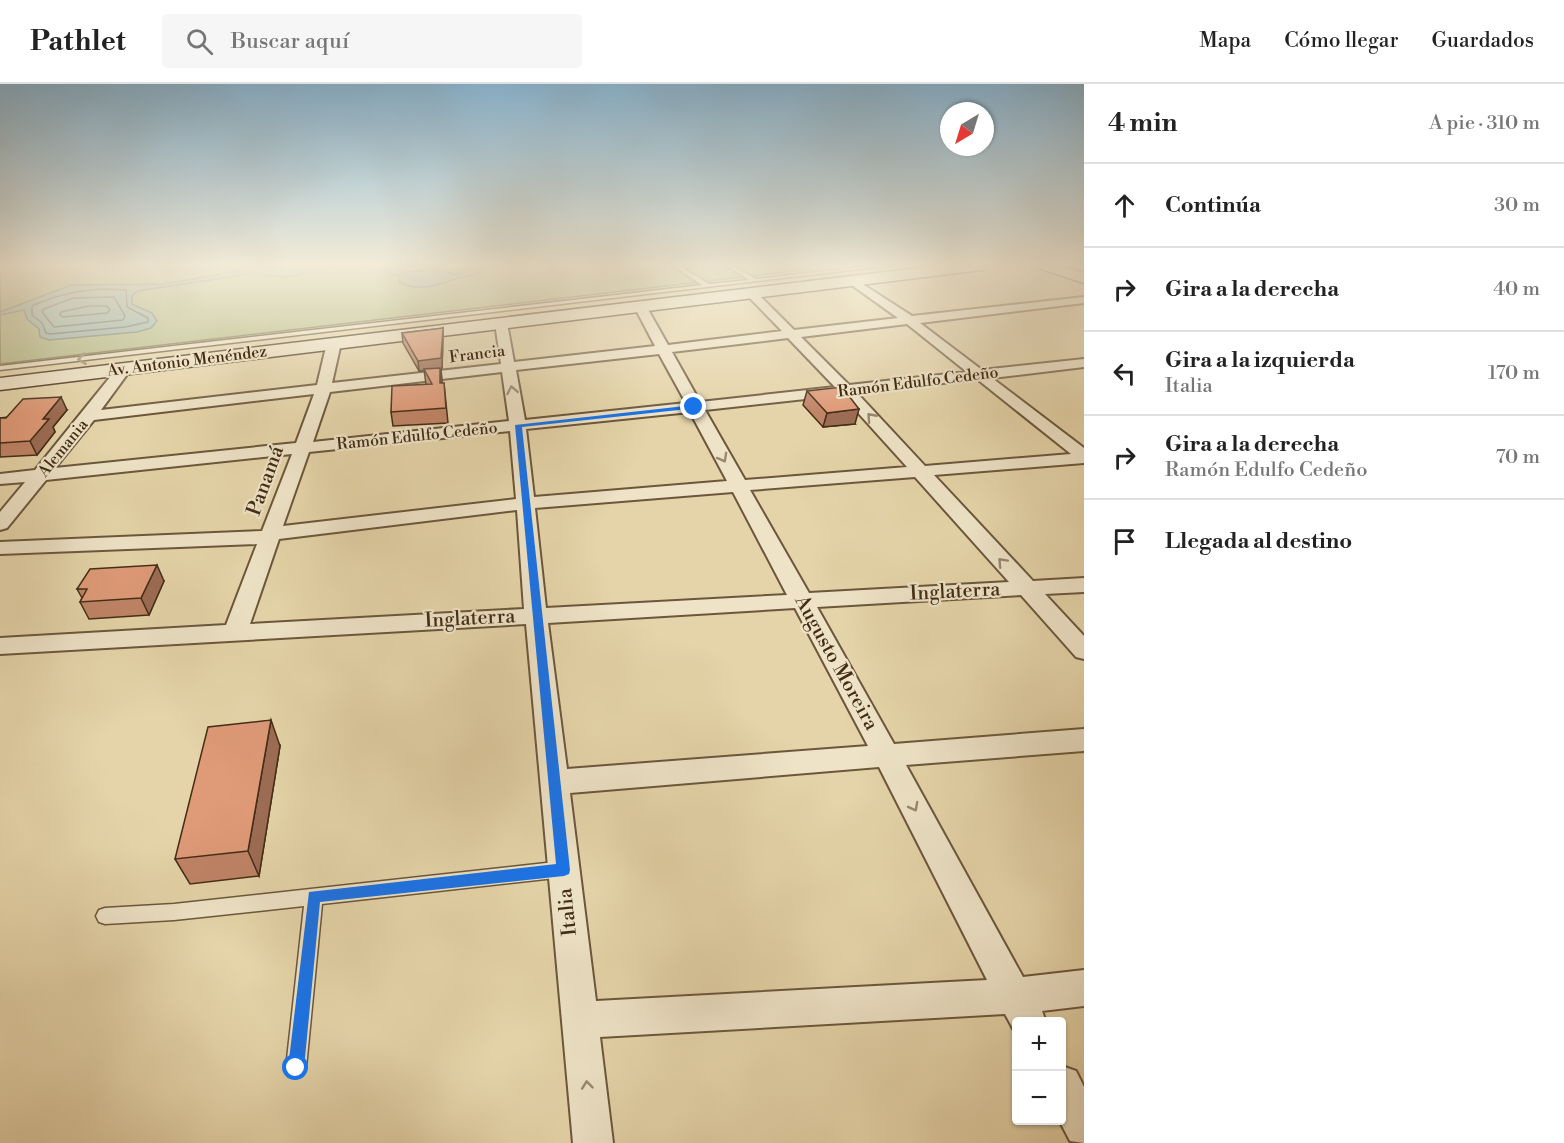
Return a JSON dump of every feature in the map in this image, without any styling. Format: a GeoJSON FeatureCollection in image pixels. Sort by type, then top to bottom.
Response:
{"type":"FeatureCollection","features":[{"type":"Feature","properties":{"kind":"street","name":"Av. Antonio Menéndez"},"geometry":{"type":"LineString","coordinates":[[0,384],[571,314]]}},
{"type":"Feature","properties":{"kind":"street","name":"Augusto Moreira"},"geometry":{"type":"LineString","coordinates":[[645,314],[887,756],[1021,1009]]}},
{"type":"Feature","properties":{"kind":"street"},"geometry":{"type":"LineString","coordinates":[[776,314],[1084,651]]}},
{"type":"Feature","properties":{"kind":"street"},"geometry":{"type":"LineString","coordinates":[[901,314],[1084,457]]}},
{"type":"Feature","properties":{"kind":"street","name":"Francia"},"geometry":{"type":"LineString","coordinates":[[89,416],[958,314]]}},
{"type":"Feature","properties":{"kind":"street","name":"Italia"},"geometry":{"type":"LineString","coordinates":[[501,323],[519,425],[536,615],[593,1143]]}},
{"type":"Feature","properties":{"kind":"street","name":"Panamá"},"geometry":{"type":"LineString","coordinates":[[235,633],[324,388],[334,343]]}},
{"type":"Feature","properties":{"kind":"street","name":"Ramón Edulfo Cedeño"},"geometry":{"type":"LineString","coordinates":[[0,479],[694,407],[1084,363]]}},
{"type":"Feature","properties":{"kind":"street","name":"Alemania"},"geometry":{"type":"LineString","coordinates":[[0,524],[89,416],[124,369]]}},
{"type":"Feature","properties":{"kind":"street"},"geometry":{"type":"LineString","coordinates":[[0,548],[269,536],[526,503],[1084,457]]}},
{"type":"Feature","properties":{"kind":"street","name":"Inglaterra"},"geometry":{"type":"LineString","coordinates":[[0,646],[1084,585]]}},
{"type":"Feature","properties":{"kind":"street"},"geometry":{"type":"LineString","coordinates":[[555,782],[1084,740]]}},
{"type":"Feature","properties":{"kind":"street"},"geometry":{"type":"LineString","coordinates":[[580,1020],[1021,1009],[1084,988]]}},
{"type":"Feature","properties":{"kind":"street"},"geometry":{"type":"LineString","coordinates":[[1066,1093],[1084,1127]]}},
{"type":"Feature","properties":{"kind":"lane","name":"Av. Antonio Menéndez"},"geometry":{"type":"LineString","coordinates":[[0,368],[463,314]]}},
{"type":"Feature","properties":{"kind":"lane"},"geometry":{"type":"LineString","coordinates":[[105,916],[174,912],[564,870]]}},
{"type":"Feature","properties":{"kind":"lane"},"geometry":{"type":"LineString","coordinates":[[296,1068],[314,896]]}},
{"type":"Feature","properties":{"kind":"green space"},"geometry":{"type":"Polygon","coordinates":[[[0,314],[423,314],[0,364],[0,314]]]}},
{"type":"Feature","properties":{"kind":"water"},"geometry":{"type":"Polygon","coordinates":[[[25,314],[153,314],[157,321],[151,328],[137,332],[49,340],[40,337],[39,329],[27,319],[25,314]]]}},
{"type":"Feature","properties":{"kind":"building"},"geometry":{"type":"Polygon","coordinates":[[[443,328],[441,358],[418,361],[402,333],[443,328]]]}},
{"type":"Feature","properties":{"kind":"building"},"geometry":{"type":"Polygon","coordinates":[[[440,368],[440,383],[444,383],[446,408],[391,412],[392,386],[432,384],[424,369],[440,368]]]}},
{"type":"Feature","properties":{"kind":"building"},"geometry":{"type":"Polygon","coordinates":[[[842,387],[859,409],[827,413],[807,391],[842,387]]]}},
{"type":"Feature","properties":{"kind":"building"},"geometry":{"type":"Polygon","coordinates":[[[61,397],[43,419],[49,419],[30,441],[0,443],[0,418],[6,418],[23,399],[61,397]]]}},
{"type":"Feature","properties":{"kind":"building"},"geometry":{"type":"Polygon","coordinates":[[[157,565],[141,598],[80,602],[87,589],[77,589],[90,569],[157,565]]]}},
{"type":"Feature","properties":{"kind":"building"},"geometry":{"type":"Polygon","coordinates":[[[271,720],[248,851],[175,859],[208,727],[271,720]]]}},
{"type":"Feature","properties":{"kind":"route"},"geometry":{"type":"LineString","coordinates":[[296,1068],[314,896],[564,870],[536,615],[519,425],[694,407]]}}]}
